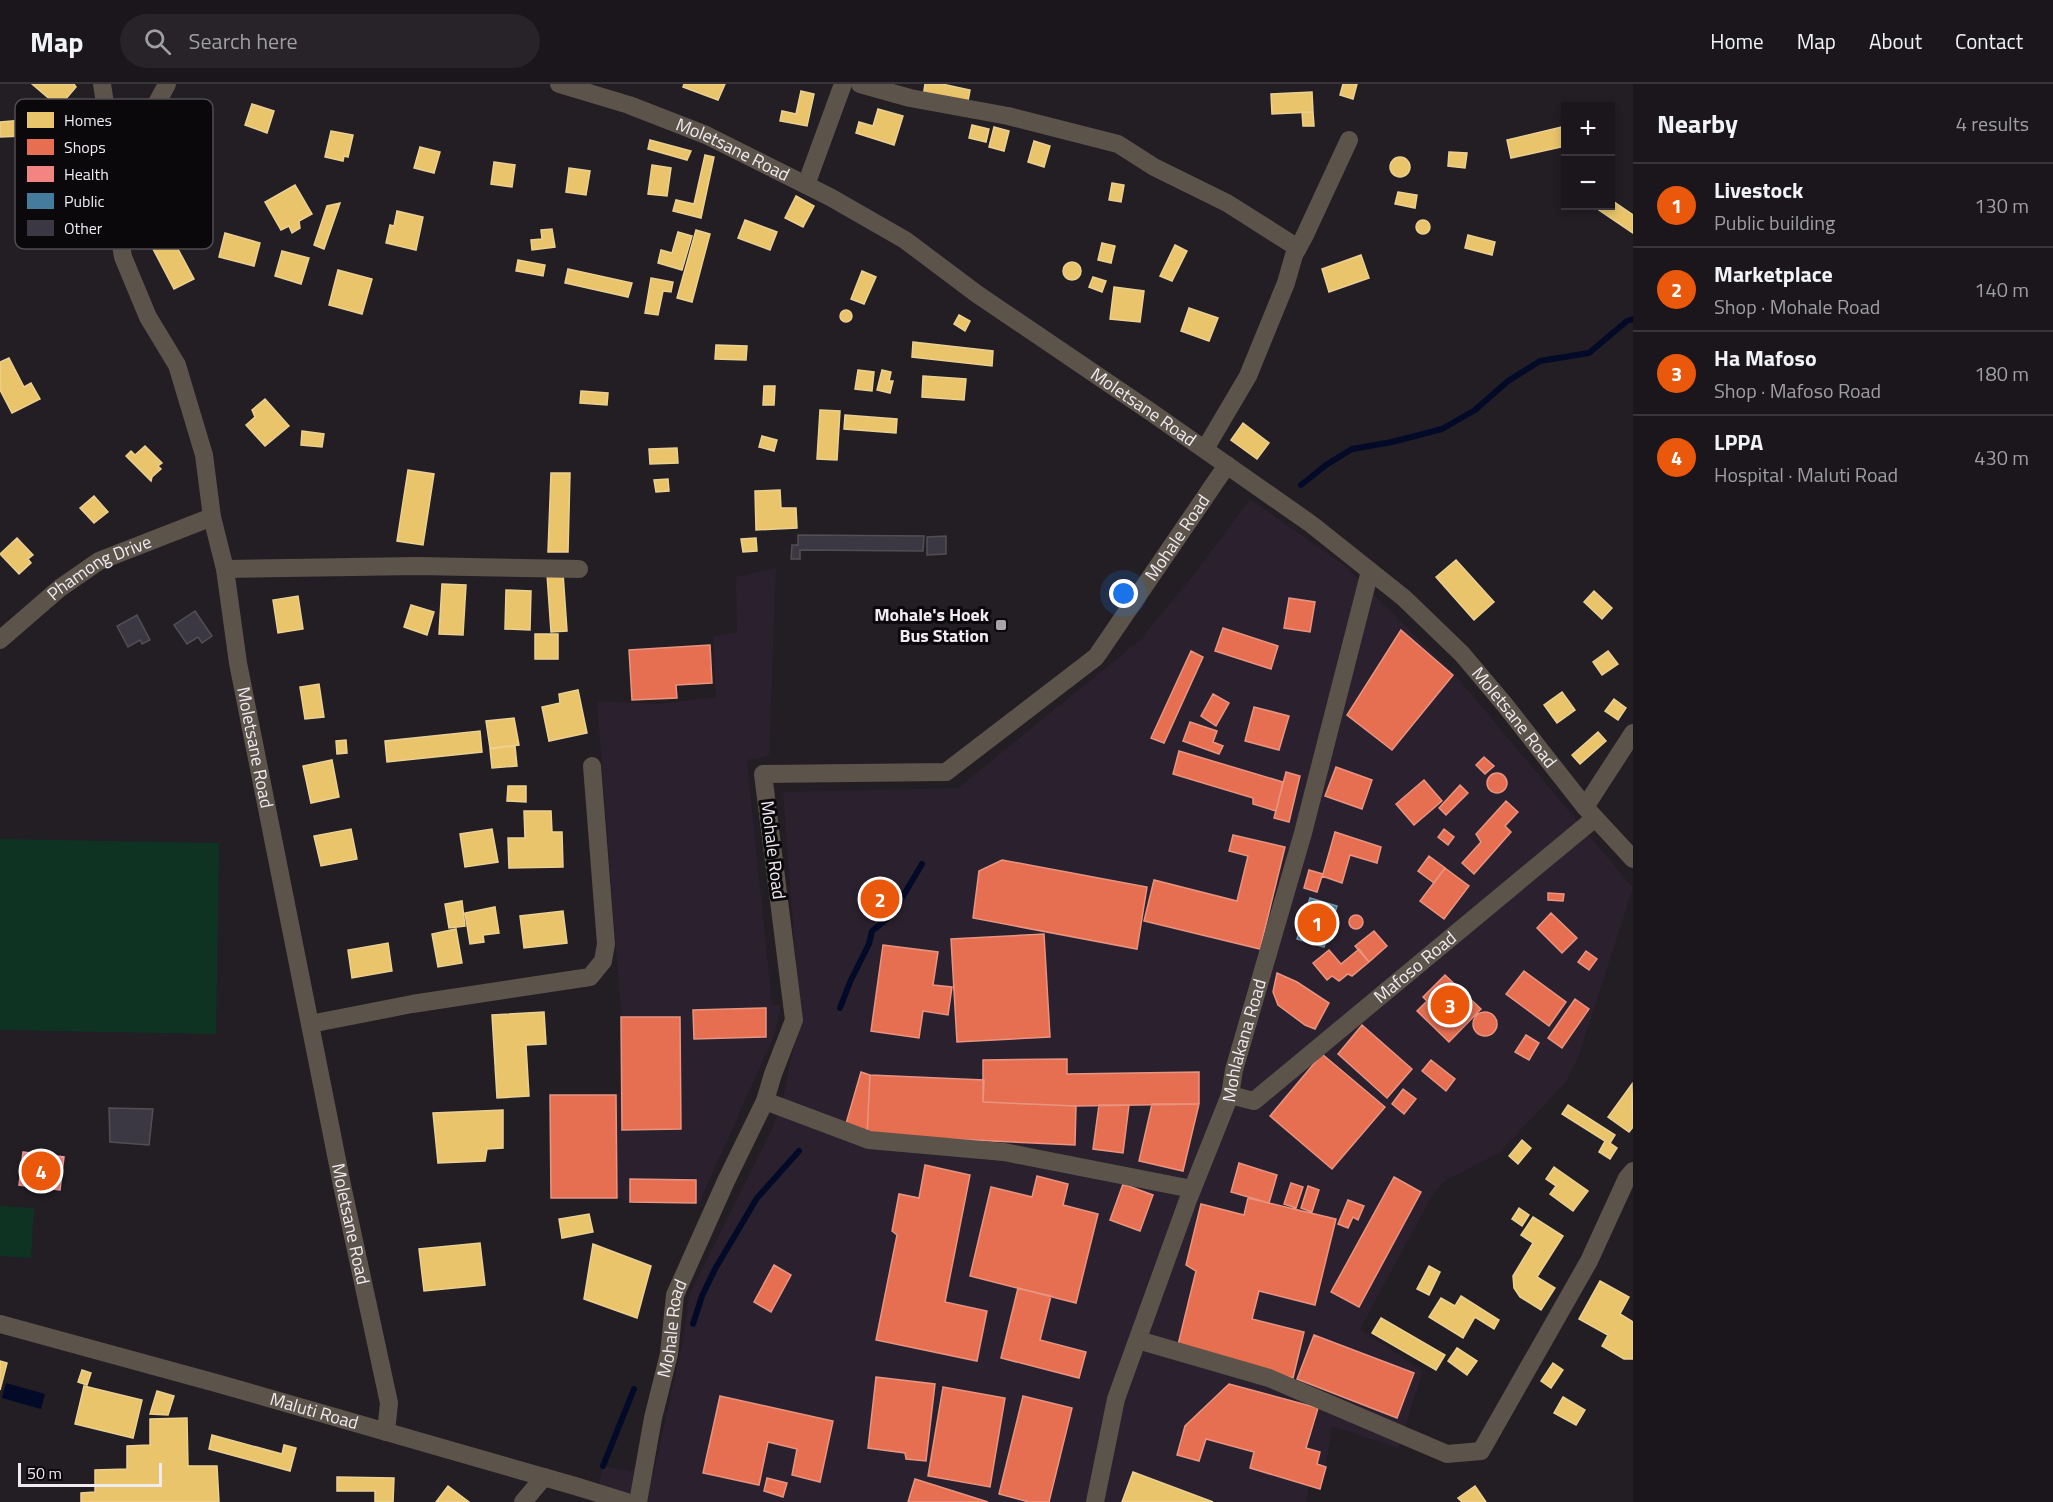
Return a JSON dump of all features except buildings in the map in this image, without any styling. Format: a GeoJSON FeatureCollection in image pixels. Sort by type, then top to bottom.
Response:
{"type":"FeatureCollection","features":[{"type":"Feature","properties":{"kind":"street"},"geometry":{"type":"LineString","coordinates":[[102,84],[104,99]]}},
{"type":"Feature","properties":{"kind":"street","name":"Moletsane Road"},"geometry":{"type":"LineString","coordinates":[[159,99],[167,84]]}},
{"type":"Feature","properties":{"kind":"street","name":"Moletsane Road"},"geometry":{"type":"LineString","coordinates":[[559,84],[629,105],[706,135],[806,185],[905,240],[977,294],[1311,524],[1404,598],[1462,654],[1590,813],[1633,859]]}},
{"type":"Feature","properties":{"kind":"street"},"geometry":{"type":"LineString","coordinates":[[806,185],[843,84]]}},
{"type":"Feature","properties":{"kind":"street"},"geometry":{"type":"LineString","coordinates":[[860,84],[910,98],[1008,116],[1118,144],[1154,167],[1227,203],[1298,248]]}},
{"type":"Feature","properties":{"kind":"street"},"geometry":{"type":"LineString","coordinates":[[1205,449],[1248,376],[1286,282],[1293,255],[1349,140]]}},
{"type":"Feature","properties":{"kind":"street","name":"Moletsane Road"},"geometry":{"type":"LineString","coordinates":[[122,249],[148,317],[177,365],[204,455],[212,517],[225,568],[238,663],[389,1403],[386,1432]]}},
{"type":"Feature","properties":{"kind":"street","name":"Mohale Road"},"geometry":{"type":"LineString","coordinates":[[638,1502],[652,1418],[669,1354],[675,1295],[765,1101],[794,1020],[763,774],[946,772],[1096,657],[1227,465]]}},
{"type":"Feature","properties":{"kind":"street","name":"Phamong Drive"},"geometry":{"type":"LineString","coordinates":[[0,640],[60,588],[99,561],[212,517]]}},
{"type":"Feature","properties":{"kind":"street"},"geometry":{"type":"LineString","coordinates":[[225,568],[417,566],[579,569]]}},
{"type":"Feature","properties":{"kind":"street","name":"Mohlakana Road"},"geometry":{"type":"LineString","coordinates":[[1095,1502],[1116,1399],[1192,1189],[1230,1095],[1234,1070],[1303,833],[1370,571]]}},
{"type":"Feature","properties":{"kind":"street"},"geometry":{"type":"LineString","coordinates":[[1590,813],[1633,734]]}},
{"type":"Feature","properties":{"kind":"street"},"geometry":{"type":"LineString","coordinates":[[310,1024],[412,1004],[590,977],[603,961],[606,944],[592,766]]}},
{"type":"Feature","properties":{"kind":"street","name":"Mafoso Road"},"geometry":{"type":"LineString","coordinates":[[1230,1095],[1254,1101],[1590,813]]}},
{"type":"Feature","properties":{"kind":"street"},"geometry":{"type":"LineString","coordinates":[[765,1101],[869,1140],[1004,1152],[1192,1189]]}},
{"type":"Feature","properties":{"kind":"street"},"geometry":{"type":"LineString","coordinates":[[1138,1340],[1269,1378],[1447,1454],[1481,1451],[1589,1261],[1627,1178],[1633,1171]]}},
{"type":"Feature","properties":{"kind":"street","name":"Maluti Road"},"geometry":{"type":"LineString","coordinates":[[0,1324],[627,1502]]}},
{"type":"Feature","properties":{"kind":"street"},"geometry":{"type":"LineString","coordinates":[[523,1502],[544,1477]]}},
{"type":"Feature","properties":{"kind":"shaded area"},"geometry":{"type":"Polygon","coordinates":[[[1250,499],[1344,565],[1457,677],[1633,888],[1578,1058],[1566,1082],[1499,1153],[1443,1182],[1430,1199],[1360,1329],[1423,1371],[1398,1448],[1332,1426],[1320,1489],[1309,1486],[1306,1502],[595,1502],[603,1466],[653,1475],[683,1341],[689,1295],[773,1127],[783,1098],[800,1016],[783,792],[958,788],[1140,640],[1191,578],[1250,499]]]}},
{"type":"Feature","properties":{"kind":"shaded area"},"geometry":{"type":"Polygon","coordinates":[[[776,568],[769,756],[747,760],[772,1005],[781,1005],[774,1036],[699,1203],[630,1202],[617,1198],[551,1198],[550,1095],[622,1094],[621,1011],[597,701],[659,704],[716,697],[713,636],[737,633],[736,577],[776,568]]]}},
{"type":"Feature","properties":{"kind":"green space"},"geometry":{"type":"Polygon","coordinates":[[[0,839],[219,843],[216,1034],[0,1030],[0,839]]]}},
{"type":"Feature","properties":{"kind":"green space"},"geometry":{"type":"Polygon","coordinates":[[[0,1206],[34,1208],[31,1258],[0,1256],[0,1206]]]}},
{"type":"Feature","properties":{"kind":"water"},"geometry":{"type":"Polygon","coordinates":[[[6,1383],[45,1394],[41,1409],[2,1398],[6,1383]]]}},
{"type":"Feature","properties":{"kind":"waterway"},"geometry":{"type":"LineString","coordinates":[[1301,485],[1326,465],[1352,449],[1392,442],[1442,429],[1475,410],[1508,381],[1540,361],[1589,353],[1627,321],[1633,319]]}},
{"type":"Feature","properties":{"kind":"waterway"},"geometry":{"type":"LineString","coordinates":[[840,1008],[869,944],[872,931],[896,908],[922,864]]}},
{"type":"Feature","properties":{"kind":"waterway"},"geometry":{"type":"LineString","coordinates":[[693,1324],[702,1296],[715,1269],[757,1198],[799,1151]]}},
{"type":"Feature","properties":{"kind":"waterway"},"geometry":{"type":"LineString","coordinates":[[603,1466],[634,1389]]}},
{"type":"Feature","properties":{"kind":"place","name":"Mohale's Hoek Bus Station"},"geometry":{"type":"Point","coordinates":[1001,625]}},
{"type":"Feature","properties":{"kind":"place","name":"Marketplace"},"geometry":{"type":"Point","coordinates":[880,899]}},
{"type":"Feature","properties":{"kind":"place","name":"Livestock"},"geometry":{"type":"Point","coordinates":[1317,923]}},
{"type":"Feature","properties":{"kind":"place","name":"Ha Mafoso"},"geometry":{"type":"Point","coordinates":[1450,1005]}},
{"type":"Feature","properties":{"kind":"place","name":"LPPA"},"geometry":{"type":"Point","coordinates":[41,1171]}}]}
